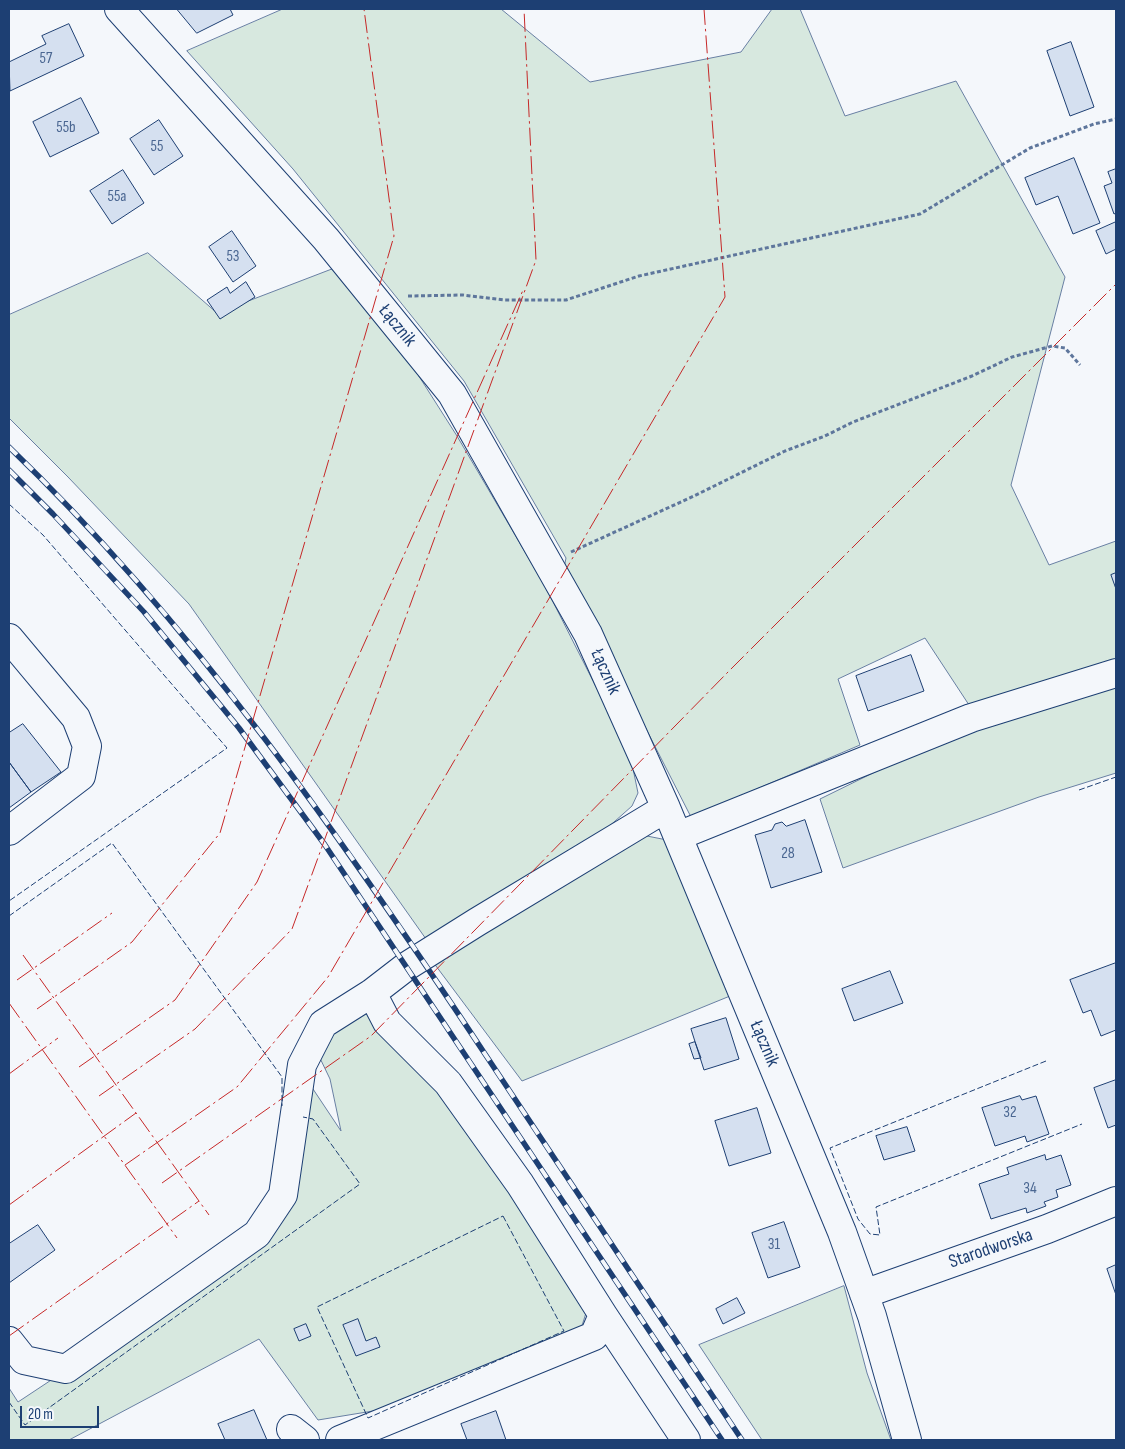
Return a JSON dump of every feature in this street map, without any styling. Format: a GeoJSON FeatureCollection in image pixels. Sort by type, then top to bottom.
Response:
{"type":"FeatureCollection","features":[{"type":"Feature","properties":{"kind":"street","name":"Łącznik"},"geometry":{"type":"LineString","coordinates":[[119,9],[326,239],[452,394],[588,634],[678,836],[842,1232],[864,1294],[907,1440]]}},
{"type":"Feature","properties":{"kind":"street"},"geometry":{"type":"LineString","coordinates":[[9,638],[76,718],[87,746],[81,776],[9,831]]}},
{"type":"Feature","properties":{"kind":"street"},"geometry":{"type":"LineString","coordinates":[[678,836],[971,718],[1116,673]]}},
{"type":"Feature","properties":{"kind":"street"},"geometry":{"type":"LineString","coordinates":[[9,1341],[24,1360],[66,1369],[257,1234],[283,1195],[302,1065],[323,1024],[372,993],[407,966],[666,808]]}},
{"type":"Feature","properties":{"kind":"street"},"geometry":{"type":"LineString","coordinates":[[372,993],[387,1022],[448,1083],[520,1184],[686,1440]]}},
{"type":"Feature","properties":{"kind":"street","name":"Starodworska"},"geometry":{"type":"LineString","coordinates":[[864,1294],[1047,1229],[1116,1201]]}},
{"type":"Feature","properties":{"kind":"street"},"geometry":{"type":"LineString","coordinates":[[340,1440],[594,1336],[603,1314]]}},
{"type":"Feature","properties":{"kind":"path"},"geometry":{"type":"LineString","coordinates":[[379,304],[404,296],[463,295],[505,300],[566,300],[639,276],[920,214],[1030,148],[1094,124],[1116,120]]}},
{"type":"Feature","properties":{"kind":"path"},"geometry":{"type":"LineString","coordinates":[[548,563],[785,452],[825,436],[853,422],[972,376],[1012,357],[1052,346],[1065,348],[1080,365]]}},
{"type":"Feature","properties":{"kind":"shaded area"},"geometry":{"type":"Polygon","coordinates":[[[283,9],[501,9],[590,82],[741,52],[772,9],[800,9],[845,116],[956,81],[1065,277],[1011,485],[1049,565],[1116,541],[1116,660],[971,708],[925,638],[838,679],[860,745],[691,817],[564,568],[566,558],[464,381],[293,169],[187,51],[283,9]]]}},
{"type":"Feature","properties":{"kind":"shaded area"},"geometry":{"type":"Polygon","coordinates":[[[148,253],[217,313],[337,267],[394,337],[457,436],[545,586],[630,754],[638,793],[632,806],[605,830],[426,939],[189,604],[9,418],[9,315],[148,253]]]}},
{"type":"Feature","properties":{"kind":"shaded area"},"geometry":{"type":"Polygon","coordinates":[[[1116,684],[1116,773],[1039,797],[843,868],[820,799],[934,743],[1116,684]]]}},
{"type":"Feature","properties":{"kind":"shaded area"},"geometry":{"type":"Polygon","coordinates":[[[647,836],[667,840],[730,996],[522,1081],[430,958],[634,837],[647,836]]]}},
{"type":"Feature","properties":{"kind":"shaded area"},"geometry":{"type":"Polygon","coordinates":[[[368,1007],[449,1103],[515,1188],[586,1313],[580,1332],[475,1376],[373,1411],[318,1420],[259,1339],[69,1440],[9,1440],[9,1388],[18,1402],[169,1302],[247,1255],[298,1190],[305,1112],[311,1086],[341,1131],[330,1079],[317,1052],[334,1030],[368,1007]]]}},
{"type":"Feature","properties":{"kind":"shaded area"},"geometry":{"type":"Polygon","coordinates":[[[844,1286],[867,1373],[891,1440],[762,1440],[699,1345],[844,1286]]]}},
{"type":"Feature","properties":{"kind":"building"},"geometry":{"type":"Polygon","coordinates":[[[177,9],[230,9],[233,15],[197,33],[177,9]]]}},
{"type":"Feature","properties":{"kind":"building"},"geometry":{"type":"Polygon","coordinates":[[[69,24],[84,56],[10,91],[9,62],[46,44],[42,36],[69,24]]]}},
{"type":"Feature","properties":{"kind":"building"},"geometry":{"type":"Polygon","coordinates":[[[1071,42],[1094,107],[1070,116],[1047,51],[1071,42]]]}},
{"type":"Feature","properties":{"kind":"building"},"geometry":{"type":"Polygon","coordinates":[[[81,98],[99,133],[50,157],[33,122],[81,98]]]}},
{"type":"Feature","properties":{"kind":"building"},"geometry":{"type":"Polygon","coordinates":[[[159,120],[183,156],[154,175],[130,139],[159,120]]]}},
{"type":"Feature","properties":{"kind":"building"},"geometry":{"type":"Polygon","coordinates":[[[1074,158],[1100,223],[1073,234],[1058,196],[1036,205],[1025,178],[1074,158]]]}},
{"type":"Feature","properties":{"kind":"building"},"geometry":{"type":"Polygon","coordinates":[[[1116,169],[1116,213],[1114,214],[1104,186],[1112,183],[1108,172],[1116,169]]]}},
{"type":"Feature","properties":{"kind":"building"},"geometry":{"type":"Polygon","coordinates":[[[123,170],[144,203],[112,224],[90,191],[123,170]]]}},
{"type":"Feature","properties":{"kind":"building"},"geometry":{"type":"Polygon","coordinates":[[[1116,222],[1116,249],[1106,254],[1096,231],[1116,222]]]}},
{"type":"Feature","properties":{"kind":"building"},"geometry":{"type":"Polygon","coordinates":[[[232,231],[256,266],[233,282],[209,247],[232,231]]]}},
{"type":"Feature","properties":{"kind":"building"},"geometry":{"type":"Polygon","coordinates":[[[246,282],[255,297],[220,319],[207,300],[227,287],[230,293],[246,282]]]}},
{"type":"Feature","properties":{"kind":"building"},"geometry":{"type":"Polygon","coordinates":[[[1116,573],[1116,589],[1111,575],[1116,573]]]}},
{"type":"Feature","properties":{"kind":"building"},"geometry":{"type":"Polygon","coordinates":[[[911,655],[924,691],[868,711],[856,676],[911,655]]]}},
{"type":"Feature","properties":{"kind":"building"},"geometry":{"type":"Polygon","coordinates":[[[23,724],[61,772],[31,792],[9,762],[9,733],[23,724]]]}},
{"type":"Feature","properties":{"kind":"building"},"geometry":{"type":"Polygon","coordinates":[[[9,762],[31,792],[9,808],[9,762]]]}},
{"type":"Feature","properties":{"kind":"building"},"geometry":{"type":"Polygon","coordinates":[[[805,820],[822,872],[771,888],[755,835],[772,830],[775,824],[782,822],[786,826],[805,820]]]}},
{"type":"Feature","properties":{"kind":"building"},"geometry":{"type":"Polygon","coordinates":[[[1116,963],[1116,1030],[1101,1036],[1091,1010],[1083,1013],[1070,980],[1116,963]]]}},
{"type":"Feature","properties":{"kind":"building"},"geometry":{"type":"Polygon","coordinates":[[[890,971],[903,1003],[854,1021],[842,989],[890,971]]]}},
{"type":"Feature","properties":{"kind":"building"},"geometry":{"type":"Polygon","coordinates":[[[726,1018],[739,1059],[704,1070],[691,1029],[726,1018]]]}},
{"type":"Feature","properties":{"kind":"building"},"geometry":{"type":"Polygon","coordinates":[[[695,1042],[701,1058],[694,1059],[689,1044],[695,1042]]]}},
{"type":"Feature","properties":{"kind":"building"},"geometry":{"type":"Polygon","coordinates":[[[1116,1080],[1116,1125],[1108,1128],[1094,1088],[1116,1080]]]}},
{"type":"Feature","properties":{"kind":"building"},"geometry":{"type":"Polygon","coordinates":[[[1020,1096],[1022,1100],[1036,1096],[1049,1134],[1027,1142],[1025,1136],[995,1146],[982,1108],[1020,1096]]]}},
{"type":"Feature","properties":{"kind":"building"},"geometry":{"type":"Polygon","coordinates":[[[757,1108],[771,1153],[729,1166],[715,1121],[757,1108]]]}},
{"type":"Feature","properties":{"kind":"building"},"geometry":{"type":"Polygon","coordinates":[[[907,1127],[915,1151],[884,1160],[876,1136],[907,1127]]]}},
{"type":"Feature","properties":{"kind":"building"},"geometry":{"type":"Polygon","coordinates":[[[1045,1155],[1046,1160],[1061,1155],[1071,1185],[1056,1190],[1058,1197],[1044,1202],[1046,1206],[1027,1213],[1026,1208],[991,1219],[979,1184],[1009,1174],[1007,1168],[1045,1155]]]}},
{"type":"Feature","properties":{"kind":"building"},"geometry":{"type":"Polygon","coordinates":[[[784,1222],[800,1267],[768,1278],[752,1233],[784,1222]]]}},
{"type":"Feature","properties":{"kind":"building"},"geometry":{"type":"Polygon","coordinates":[[[38,1225],[55,1250],[9,1283],[9,1244],[38,1225]]]}},
{"type":"Feature","properties":{"kind":"building"},"geometry":{"type":"Polygon","coordinates":[[[1116,1265],[1116,1295],[1107,1269],[1116,1265]]]}},
{"type":"Feature","properties":{"kind":"building"},"geometry":{"type":"Polygon","coordinates":[[[737,1298],[745,1313],[723,1324],[716,1309],[737,1298]]]}},
{"type":"Feature","properties":{"kind":"building"},"geometry":{"type":"Polygon","coordinates":[[[358,1319],[366,1341],[376,1337],[380,1347],[356,1356],[343,1325],[358,1319]]]}},
{"type":"Feature","properties":{"kind":"building"},"geometry":{"type":"Polygon","coordinates":[[[306,1324],[311,1336],[299,1341],[294,1329],[306,1324]]]}},
{"type":"Feature","properties":{"kind":"building"},"geometry":{"type":"Polygon","coordinates":[[[254,1410],[267,1440],[225,1440],[218,1424],[254,1410]]]}},
{"type":"Feature","properties":{"kind":"building"},"geometry":{"type":"Polygon","coordinates":[[[496,1411],[506,1440],[467,1440],[461,1424],[496,1411]]]}},
{"type":"Feature","properties":{"kind":"railway"},"geometry":{"type":"LineString","coordinates":[[9,447],[77,516],[205,662],[322,817],[433,976],[742,1440]]}},
{"type":"Feature","properties":{"kind":"railway"},"geometry":{"type":"LineString","coordinates":[[9,470],[53,514],[144,612],[239,728],[325,845],[722,1440]]}},
{"type":"Feature","properties":{"kind":"fence"},"geometry":{"type":"LineString","coordinates":[[9,504],[43,535],[227,748],[9,901]]}},
{"type":"Feature","properties":{"kind":"fence"},"geometry":{"type":"LineString","coordinates":[[1079,790],[1116,777]]}},
{"type":"Feature","properties":{"kind":"fence"},"geometry":{"type":"LineString","coordinates":[[9,916],[112,843],[282,1077],[282,1106]]}},
{"type":"Feature","properties":{"kind":"fence"},"geometry":{"type":"LineString","coordinates":[[1046,1061],[830,1148],[858,1219],[870,1234],[880,1235],[876,1207],[1082,1124]]}},
{"type":"Feature","properties":{"kind":"fence"},"geometry":{"type":"LineString","coordinates":[[9,1402],[25,1425],[360,1184],[313,1119],[303,1117]]}},
{"type":"Feature","properties":{"kind":"fence"},"geometry":{"type":"LineString","coordinates":[[503,1216],[564,1331],[368,1418],[317,1307],[503,1216]]}},
{"type":"Feature","properties":{"kind":"power"},"geometry":{"type":"LineString","coordinates":[[37,1009],[132,942],[220,833],[394,236],[364,9]]}},
{"type":"Feature","properties":{"kind":"power"},"geometry":{"type":"LineString","coordinates":[[99,1096],[195,1029],[292,929],[536,260],[524,9]]}},
{"type":"Feature","properties":{"kind":"power"},"geometry":{"type":"LineString","coordinates":[[125,1165],[237,1087],[328,977],[725,297],[704,9]]}},
{"type":"Feature","properties":{"kind":"power"},"geometry":{"type":"LineString","coordinates":[[162,1183],[371,1036],[728,672],[1116,284]]}},
{"type":"Feature","properties":{"kind":"power"},"geometry":{"type":"LineString","coordinates":[[79,1067],[175,1000],[257,882],[524,288]]}},
{"type":"Feature","properties":{"kind":"power"},"geometry":{"type":"LineString","coordinates":[[17,980],[112,913]]}},
{"type":"Feature","properties":{"kind":"power"},"geometry":{"type":"LineString","coordinates":[[23,955],[209,1215]]}},
{"type":"Feature","properties":{"kind":"power"},"geometry":{"type":"LineString","coordinates":[[9,1003],[177,1238]]}},
{"type":"Feature","properties":{"kind":"power"},"geometry":{"type":"LineString","coordinates":[[9,1074],[58,1038]]}},
{"type":"Feature","properties":{"kind":"power"},"geometry":{"type":"LineString","coordinates":[[9,1205],[136,1113]]}},
{"type":"Feature","properties":{"kind":"power"},"geometry":{"type":"LineString","coordinates":[[9,1336],[199,1201]]}}]}
